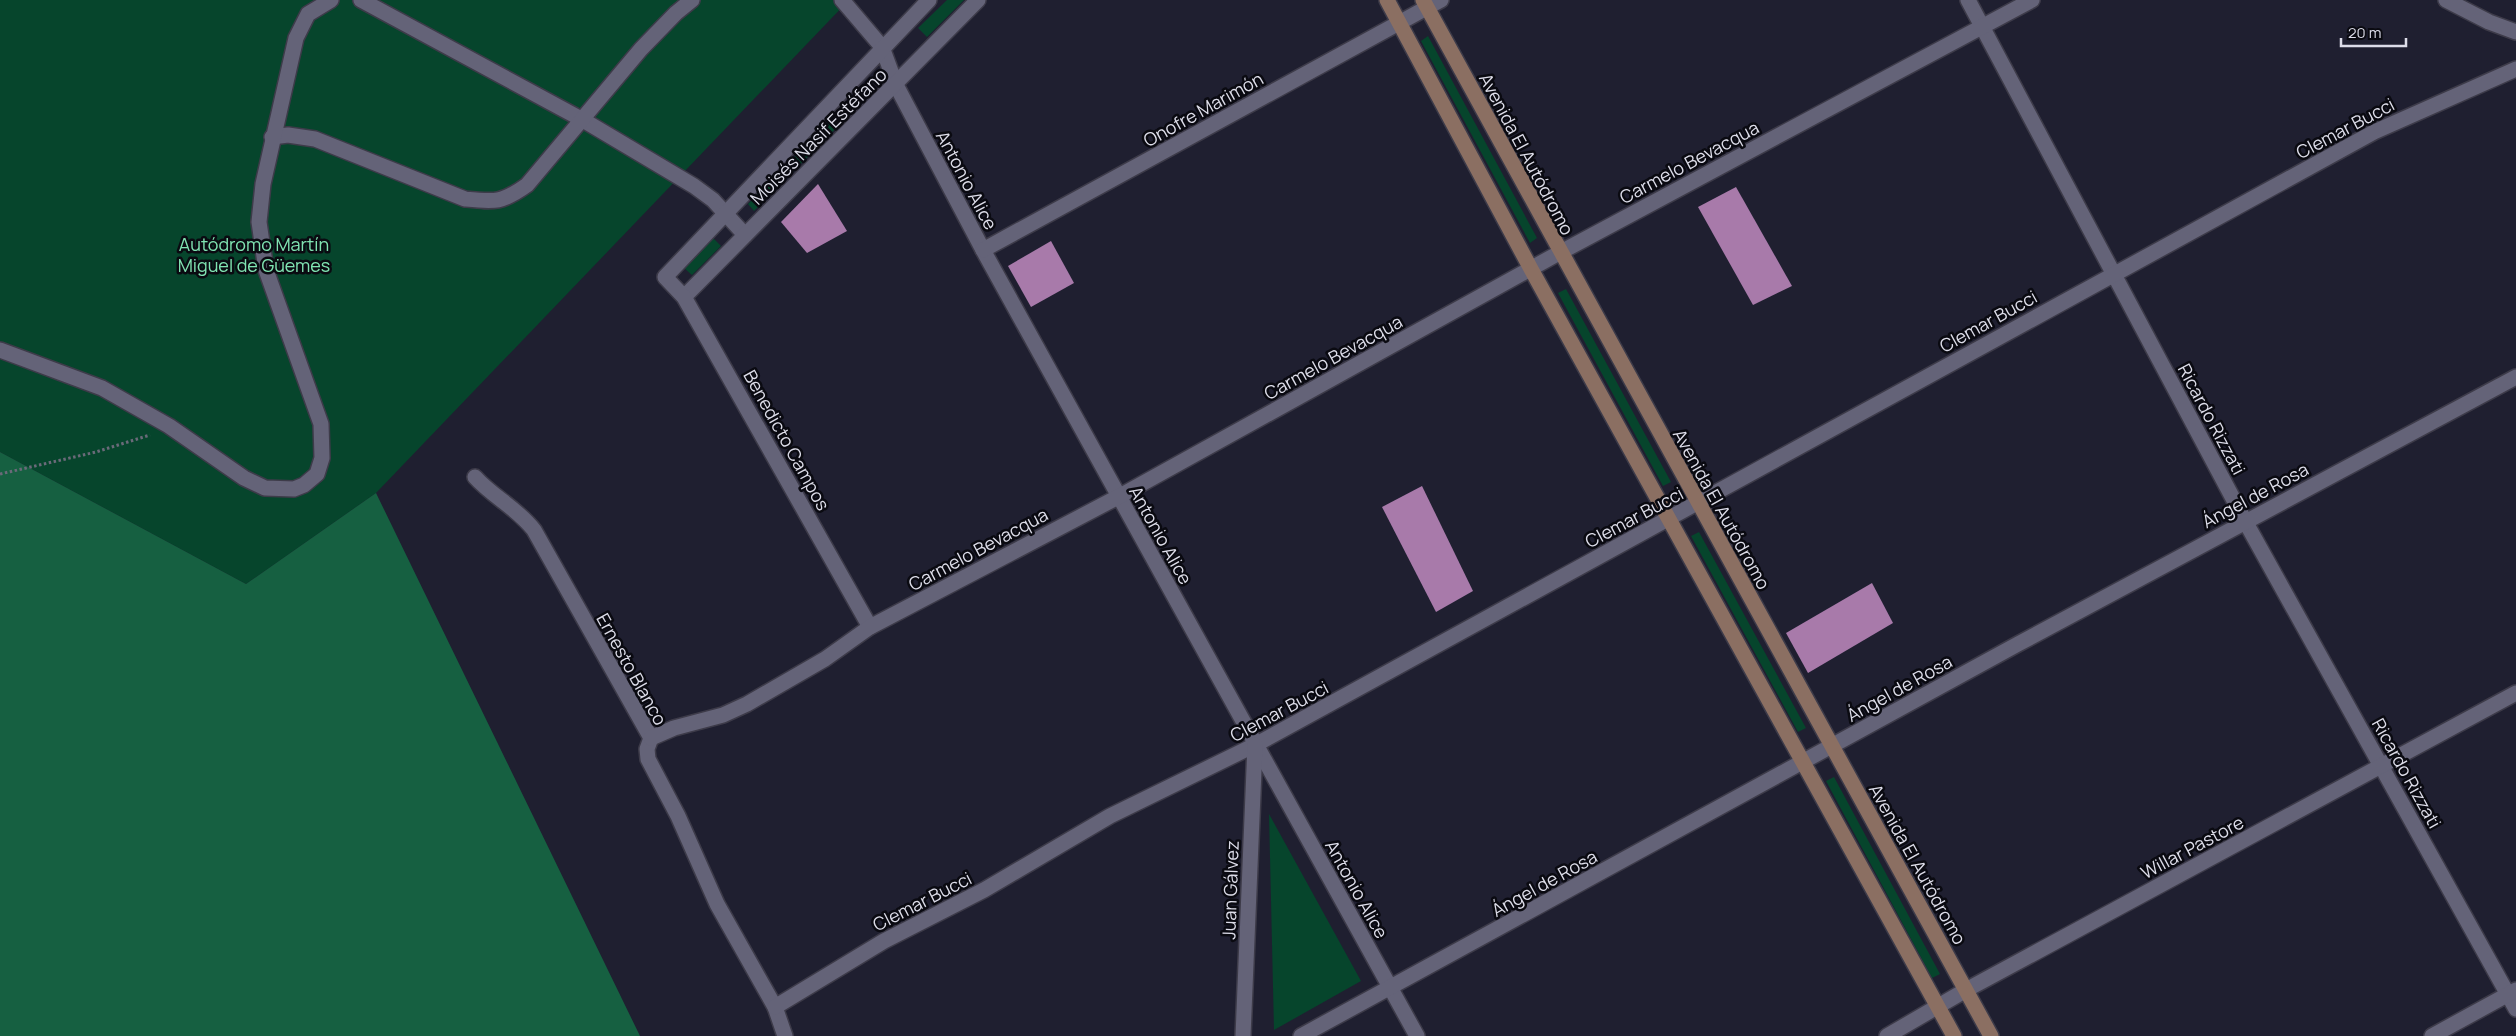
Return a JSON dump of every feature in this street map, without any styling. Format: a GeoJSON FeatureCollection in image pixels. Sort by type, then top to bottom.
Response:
{"type":"FeatureCollection","features":[{"type":"Feature","properties":{"kind":"street"},"geometry":{"type":"LineString","coordinates":[[0,350],[102,388],[168,426],[244,478],[265,488],[294,489],[304,485],[316,474],[322,458],[323,439],[317,410],[266,270],[260,244],[259,222],[263,184],[272,137],[296,38],[308,14],[331,0]]}},
{"type":"Feature","properties":{"kind":"street"},"geometry":{"type":"LineString","coordinates":[[361,0],[582,120],[694,186],[713,200],[745,235]]}},
{"type":"Feature","properties":{"kind":"street"},"geometry":{"type":"LineString","coordinates":[[272,137],[288,135],[315,139],[447,194],[465,199],[488,201],[508,199],[527,185],[641,49],[676,13],[692,0]]}},
{"type":"Feature","properties":{"kind":"street"},"geometry":{"type":"LineString","coordinates":[[842,0],[882,47]]}},
{"type":"Feature","properties":{"kind":"street","name":"Moisés Nasif Estéfano"},"geometry":{"type":"LineString","coordinates":[[664,277],[929,0]]}},
{"type":"Feature","properties":{"kind":"street","name":"Moisés Nasif Estéfano"},"geometry":{"type":"LineString","coordinates":[[684,296],[896,85],[978,0]]}},
{"type":"Feature","properties":{"kind":"street"},"geometry":{"type":"LineString","coordinates":[[1387,0],[1531,268],[1954,1036]]}},
{"type":"Feature","properties":{"kind":"street","name":"Onofre Marimón"},"geometry":{"type":"LineString","coordinates":[[983,250],[1400,23],[1425,4],[1441,0]]}},
{"type":"Feature","properties":{"kind":"street","name":"Ricardo Rizzati"},"geometry":{"type":"LineString","coordinates":[[1968,0],[2246,522],[2381,765],[2512,992],[2516,1009]]}},
{"type":"Feature","properties":{"kind":"street","name":"Carmelo Bevacqua"},"geometry":{"type":"LineString","coordinates":[[651,738],[674,728],[724,715],[747,704],[825,659],[870,627],[1118,497],[1559,252],[2032,0]]}},
{"type":"Feature","properties":{"kind":"street"},"geometry":{"type":"LineString","coordinates":[[2446,0],[2489,22],[2516,32]]}},
{"type":"Feature","properties":{"kind":"street","name":"Avenida El Autódromo"},"geometry":{"type":"LineString","coordinates":[[1425,4],[1697,504],[1991,1036]]}},
{"type":"Feature","properties":{"kind":"street","name":"Antonio Alice"},"geometry":{"type":"LineString","coordinates":[[882,47],[896,85],[983,250],[1255,746],[1417,1036]]}},
{"type":"Feature","properties":{"kind":"street","name":"Clemar Bucci"},"geometry":{"type":"LineString","coordinates":[[775,1007],[884,941],[984,890],[1110,816],[1255,746],[1697,504],[2112,273],[2240,207],[2374,132],[2516,69]]}},
{"type":"Feature","properties":{"kind":"street","name":"Benedicto Campos"},"geometry":{"type":"LineString","coordinates":[[664,277],[684,296],[870,627]]}},
{"type":"Feature","properties":{"kind":"street","name":"Ángel de Rosa"},"geometry":{"type":"LineString","coordinates":[[1301,1036],[2018,644],[2516,377]]}},
{"type":"Feature","properties":{"kind":"street","name":"Ernesto Blanco"},"geometry":{"type":"LineString","coordinates":[[475,477],[488,491],[524,518],[534,530],[651,738],[647,749],[648,758],[678,816],[717,904],[775,1007],[785,1036]]}},
{"type":"Feature","properties":{"kind":"street","name":"Willar Pastore"},"geometry":{"type":"LineString","coordinates":[[1887,1036],[1939,1008],[1966,990],[2516,693]]}},
{"type":"Feature","properties":{"kind":"street","name":"Juan Gálvez"},"geometry":{"type":"LineString","coordinates":[[1243,1036],[1255,746]]}},
{"type":"Feature","properties":{"kind":"street"},"geometry":{"type":"LineString","coordinates":[[2432,1036],[2512,992]]}},
{"type":"Feature","properties":{"kind":"path"},"geometry":{"type":"LineString","coordinates":[[0,474],[132,442],[168,426]]}},
{"type":"Feature","properties":{"kind":"green space","name":"Autódromo Martín Miguel de Güemes"},"geometry":{"type":"Polygon","coordinates":[[[0,0],[849,0],[376,493],[246,584],[0,452],[0,0]]]}},
{"type":"Feature","properties":{"kind":"green space"},"geometry":{"type":"Polygon","coordinates":[[[947,0],[964,0],[927,37],[918,28],[947,0]]]}},
{"type":"Feature","properties":{"kind":"green space"},"geometry":{"type":"Polygon","coordinates":[[[1428,36],[1537,238],[1530,243],[1421,41],[1428,36]]]}},
{"type":"Feature","properties":{"kind":"green space"},"geometry":{"type":"Polygon","coordinates":[[[868,82],[875,89],[754,211],[748,204],[868,82]]]}},
{"type":"Feature","properties":{"kind":"green space"},"geometry":{"type":"Polygon","coordinates":[[[712,237],[721,246],[692,275],[683,267],[712,237]]]}},
{"type":"Feature","properties":{"kind":"green space"},"geometry":{"type":"Polygon","coordinates":[[[1566,289],[1671,482],[1663,486],[1558,293],[1566,289]]]}},
{"type":"Feature","properties":{"kind":"green space"},"geometry":{"type":"Polygon","coordinates":[[[0,452],[246,584],[376,493],[640,1036],[0,1036],[0,452]]]}},
{"type":"Feature","properties":{"kind":"green space"},"geometry":{"type":"Polygon","coordinates":[[[1699,532],[1806,728],[1798,732],[1691,536],[1699,532]]]}},
{"type":"Feature","properties":{"kind":"green space"},"geometry":{"type":"Polygon","coordinates":[[[1834,777],[1940,974],[1932,978],[1826,781],[1834,777]]]}},
{"type":"Feature","properties":{"kind":"green space"},"geometry":{"type":"Polygon","coordinates":[[[1269,814],[1361,981],[1274,1030],[1269,814]]]}},
{"type":"Feature","properties":{"kind":"building"},"geometry":{"type":"Polygon","coordinates":[[[818,184],[847,231],[807,253],[781,222],[818,184]]]}},
{"type":"Feature","properties":{"kind":"building"},"geometry":{"type":"Polygon","coordinates":[[[1736,187],[1792,286],[1753,305],[1698,207],[1736,187]]]}},
{"type":"Feature","properties":{"kind":"building"},"geometry":{"type":"Polygon","coordinates":[[[1051,241],[1074,283],[1031,307],[1008,266],[1051,241]]]}},
{"type":"Feature","properties":{"kind":"building"},"geometry":{"type":"Polygon","coordinates":[[[1422,486],[1473,591],[1436,612],[1382,507],[1422,486]]]}},
{"type":"Feature","properties":{"kind":"building"},"geometry":{"type":"Polygon","coordinates":[[[1872,583],[1893,623],[1808,673],[1786,633],[1872,583]]]}}]}
